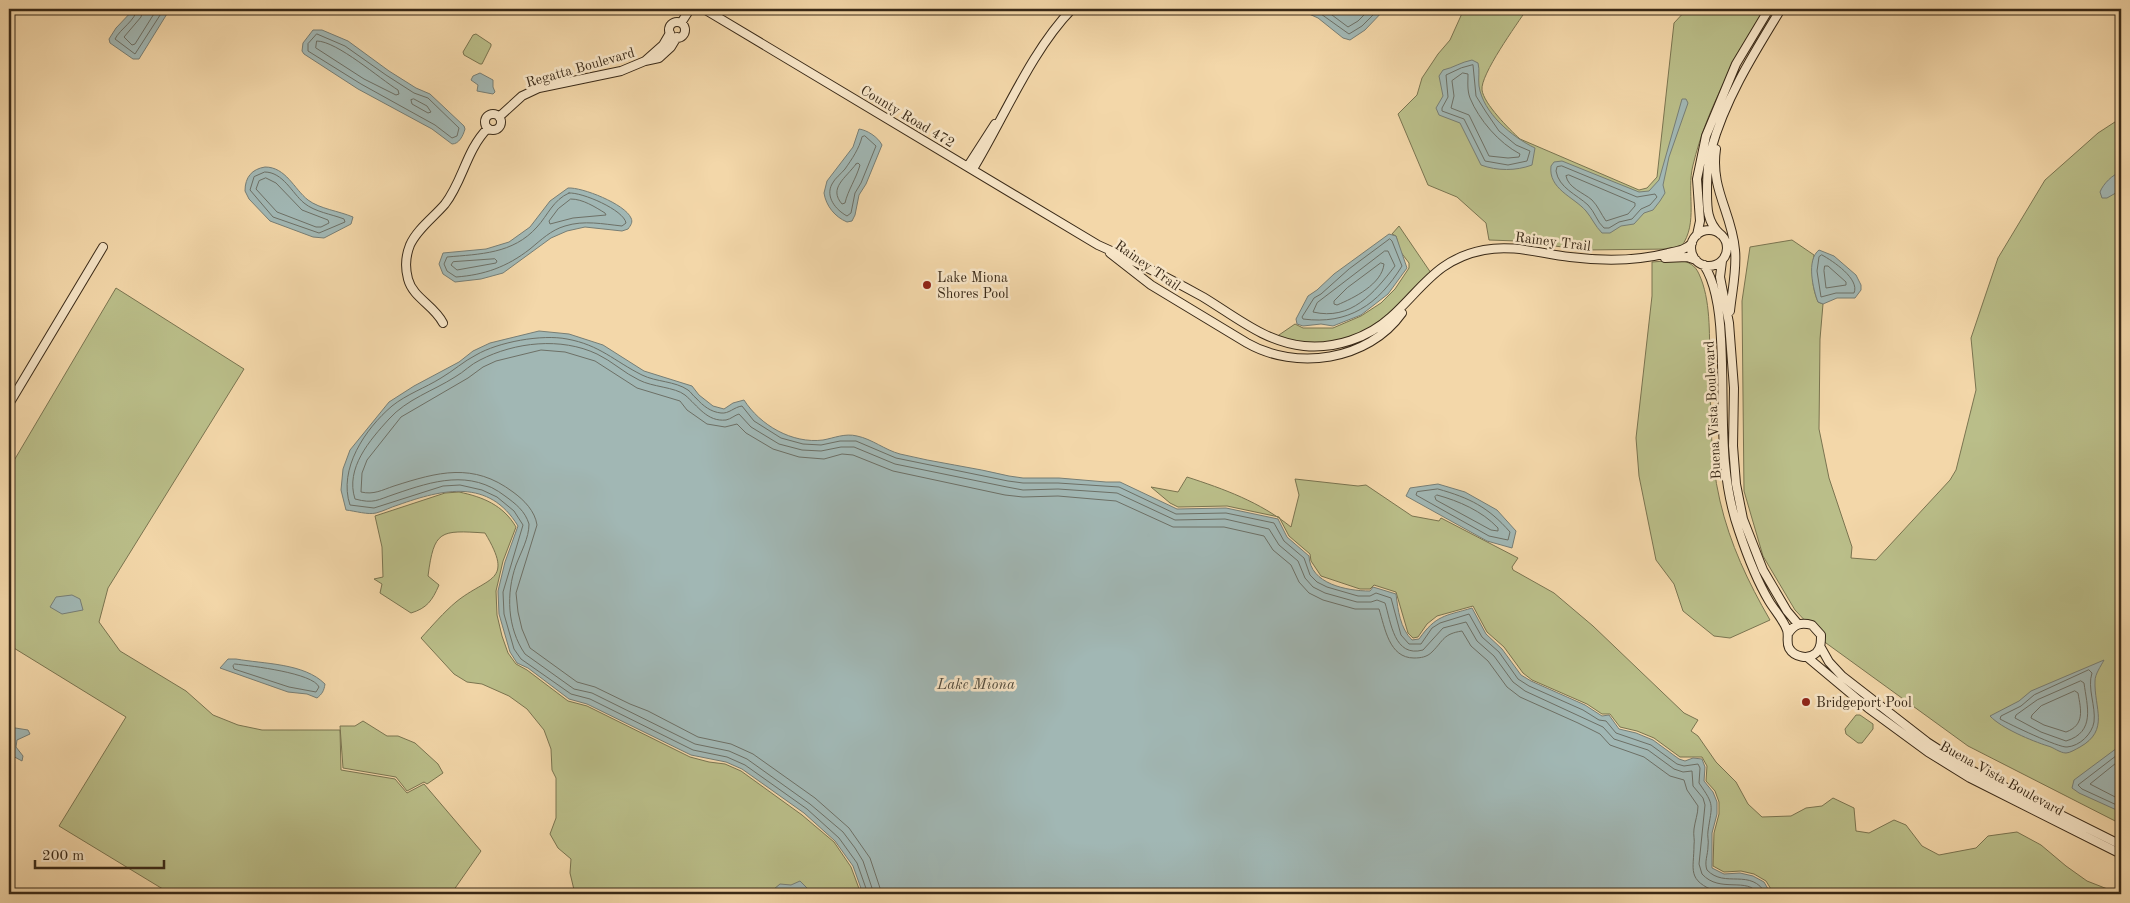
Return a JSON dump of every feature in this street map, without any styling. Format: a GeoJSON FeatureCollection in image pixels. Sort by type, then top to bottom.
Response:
{"type":"FeatureCollection","features":[{"type":"Feature","properties":{"kind":"main road","name":"Regatta Boulevard"},"geometry":{"type":"LineString","coordinates":[[681,23],[690,9]]}},
{"type":"Feature","properties":{"kind":"main road","name":"County Road 472"},"geometry":{"type":"LineString","coordinates":[[704,9],[1098,245]]}},
{"type":"Feature","properties":{"kind":"main road"},"geometry":{"type":"LineString","coordinates":[[970,168],[990,131],[1004,113],[1048,40],[1072,9]]}},
{"type":"Feature","properties":{"kind":"main road"},"geometry":{"type":"LineString","coordinates":[[1769,9],[1736,64],[1706,136],[1698,179],[1700,221],[1697,235],[1692,244],[1696,260],[1704,266],[1717,265],[1722,261],[1727,250],[1724,238],[1710,220],[1707,205],[1709,160],[1719,128],[1740,78],[1781,9]]}},
{"type":"Feature","properties":{"kind":"main road","name":"Regatta Boulevard"},"geometry":{"type":"LineString","coordinates":[[674,35],[672,24],[676,22],[681,23]]}},
{"type":"Feature","properties":{"kind":"main road","name":"Regatta Boulevard"},"geometry":{"type":"LineString","coordinates":[[443,323],[434,308],[419,298],[411,286],[406,270],[408,252],[413,238],[450,197],[466,160],[479,138],[488,128],[495,130],[499,127],[501,123],[499,117],[511,104],[530,92],[560,83],[621,71],[645,61],[659,58],[674,35],[684,32],[684,27],[681,23]]}},
{"type":"Feature","properties":{"kind":"main road"},"geometry":{"type":"LineString","coordinates":[[1719,128],[1715,173],[1718,191],[1735,249],[1736,270],[1729,323]]}},
{"type":"Feature","properties":{"kind":"main road"},"geometry":{"type":"LineString","coordinates":[[1697,235],[1711,230],[1720,234]]}},
{"type":"Feature","properties":{"kind":"main road","name":"Rainey Trail"},"geometry":{"type":"LineString","coordinates":[[1653,257],[1685,249],[1692,244]]}},
{"type":"Feature","properties":{"kind":"main road","name":"Rainey Trail"},"geometry":{"type":"LineString","coordinates":[[1098,245],[1151,285],[1247,342],[1261,350],[1288,357],[1326,357],[1358,347],[1378,336],[1390,326],[1400,316],[1408,301]]}},
{"type":"Feature","properties":{"kind":"main road","name":"Rainey Trail"},"geometry":{"type":"LineString","coordinates":[[1098,245],[1162,275],[1259,332],[1278,341],[1295,345],[1329,346],[1358,338],[1387,321],[1440,268],[1458,258],[1483,250],[1513,248],[1571,257],[1600,259],[1687,257],[1696,260]]}},
{"type":"Feature","properties":{"kind":"main road"},"geometry":{"type":"LineString","coordinates":[[9,404],[103,247]]}},
{"type":"Feature","properties":{"kind":"main road","name":"Buena Vista Boulevard"},"geometry":{"type":"LineString","coordinates":[[1722,261],[1720,277],[1729,323],[1734,388],[1733,446],[1736,484],[1743,518],[1762,570],[1798,624]]}},
{"type":"Feature","properties":{"kind":"main road","name":"Buena Vista Boulevard"},"geometry":{"type":"LineString","coordinates":[[1704,266],[1709,273],[1713,285],[1720,326],[1724,396],[1723,447],[1728,490],[1738,529],[1752,566],[1788,634]]}},
{"type":"Feature","properties":{"kind":"main road"},"geometry":{"type":"LineString","coordinates":[[1805,623],[1817,629],[1821,635],[1820,646],[1815,653],[1807,657],[1800,657],[1789,648],[1787,641],[1788,634],[1798,624],[1805,623]]}},
{"type":"Feature","properties":{"kind":"main road","name":"Buena Vista Boulevard"},"geometry":{"type":"LineString","coordinates":[[1820,646],[1829,662],[1842,676],[1928,742],[1969,768],[2121,845]]}},
{"type":"Feature","properties":{"kind":"main road","name":"Buena Vista Boulevard"},"geometry":{"type":"LineString","coordinates":[[1807,657],[1868,708],[1928,752],[1970,778],[2121,854]]}},
{"type":"Feature","properties":{"kind":"green space"},"geometry":{"type":"Polygon","coordinates":[[[1464,9],[1527,9],[1493,62],[1483,83],[1482,90],[1487,102],[1510,129],[1520,139],[1639,190],[1647,188],[1657,177],[1674,23],[1687,9],[1767,9],[1744,46],[1714,103],[1706,123],[1693,165],[1691,175],[1691,218],[1686,238],[1681,247],[1670,249],[1585,250],[1517,241],[1489,240],[1486,223],[1457,197],[1428,185],[1398,114],[1417,95],[1422,78],[1450,40],[1464,9]]]}},
{"type":"Feature","properties":{"kind":"green space"},"geometry":{"type":"Polygon","coordinates":[[[476,34],[491,44],[482,64],[464,55],[463,52],[473,35],[476,34]]]}},
{"type":"Feature","properties":{"kind":"green space"},"geometry":{"type":"Polygon","coordinates":[[[2121,118],[2121,824],[1968,746],[1826,643],[1795,610],[1763,556],[1744,491],[1742,301],[1750,247],[1792,240],[1814,255],[1813,285],[1818,302],[1823,304],[1820,339],[1819,429],[1829,478],[1852,547],[1851,558],[1876,560],[1950,480],[1956,470],[1976,390],[1971,338],[1998,258],[2045,180],[2098,133],[2121,118]]]}},
{"type":"Feature","properties":{"kind":"green space"},"geometry":{"type":"Polygon","coordinates":[[[1399,226],[1431,273],[1393,311],[1365,331],[1333,343],[1309,344],[1276,337],[1295,324],[1303,328],[1333,328],[1361,316],[1381,303],[1395,289],[1409,268],[1409,263],[1400,251],[1396,236],[1392,234],[1399,226]]]}},
{"type":"Feature","properties":{"kind":"green space"},"geometry":{"type":"Polygon","coordinates":[[[1679,260],[1689,263],[1696,268],[1706,295],[1709,328],[1712,449],[1716,484],[1724,517],[1740,562],[1770,620],[1730,638],[1714,636],[1683,611],[1674,584],[1656,560],[1639,476],[1636,438],[1652,296],[1652,262],[1679,260]]]}},
{"type":"Feature","properties":{"kind":"green space"},"geometry":{"type":"Polygon","coordinates":[[[116,288],[244,369],[108,588],[99,622],[120,651],[186,691],[213,715],[238,725],[262,730],[340,730],[341,770],[395,779],[407,793],[424,784],[481,851],[451,894],[171,894],[59,826],[126,717],[9,645],[9,469],[116,288]]]}},
{"type":"Feature","properties":{"kind":"green space"},"geometry":{"type":"Polygon","coordinates":[[[1187,477],[1241,497],[1276,516],[1227,506],[1178,507],[1170,503],[1151,487],[1178,492],[1187,477]]]}},
{"type":"Feature","properties":{"kind":"green space"},"geometry":{"type":"Polygon","coordinates":[[[1295,479],[1358,486],[1366,485],[1412,516],[1439,521],[1441,518],[1518,558],[1512,567],[1513,570],[1554,593],[1593,626],[1684,713],[1698,720],[1691,731],[1698,736],[1716,762],[1736,782],[1748,804],[1762,817],[1791,816],[1806,808],[1822,806],[1833,798],[1854,808],[1856,831],[1869,833],[1894,820],[1906,825],[1922,846],[1939,855],[1976,848],[1988,836],[2017,832],[2041,845],[2087,881],[2110,890],[2121,891],[2121,894],[1774,894],[1766,881],[1754,874],[1741,871],[1724,872],[1713,866],[1714,833],[1719,814],[1719,802],[1715,791],[1706,781],[1707,766],[1702,757],[1680,757],[1654,738],[1620,727],[1610,714],[1602,714],[1587,704],[1532,680],[1523,673],[1504,647],[1487,632],[1473,606],[1437,616],[1427,624],[1418,637],[1413,638],[1408,633],[1396,592],[1374,585],[1370,589],[1360,589],[1321,576],[1311,561],[1310,554],[1289,536],[1280,519],[1291,527],[1299,495],[1295,479]]]}},
{"type":"Feature","properties":{"kind":"green space"},"geometry":{"type":"Polygon","coordinates":[[[459,492],[476,496],[492,503],[511,519],[516,527],[503,561],[496,591],[497,615],[502,636],[508,653],[516,664],[568,701],[587,706],[690,757],[725,764],[741,771],[802,815],[834,842],[851,867],[861,894],[575,894],[570,873],[571,859],[558,848],[550,834],[556,818],[556,778],[552,770],[551,749],[544,730],[527,709],[509,696],[482,684],[467,682],[454,674],[421,638],[456,602],[494,576],[498,561],[485,533],[449,533],[437,541],[433,549],[428,576],[439,585],[428,603],[417,611],[411,613],[380,593],[382,584],[374,579],[383,577],[382,547],[375,516],[445,493],[459,492]]]}},
{"type":"Feature","properties":{"kind":"green space"},"geometry":{"type":"Polygon","coordinates":[[[1856,715],[1860,715],[1873,724],[1873,729],[1862,743],[1858,743],[1846,734],[1845,729],[1856,715]]]}},
{"type":"Feature","properties":{"kind":"green space"},"geometry":{"type":"Polygon","coordinates":[[[363,721],[387,736],[398,736],[415,743],[438,764],[443,773],[427,784],[424,782],[407,791],[396,777],[343,768],[340,726],[355,726],[363,721]]]}},
{"type":"Feature","properties":{"kind":"water"},"geometry":{"type":"Polygon","coordinates":[[[134,9],[170,9],[139,59],[133,59],[110,43],[109,39],[116,28],[134,9]]]}},
{"type":"Feature","properties":{"kind":"water"},"geometry":{"type":"Polygon","coordinates":[[[1298,9],[1385,9],[1365,30],[1350,40],[1343,38],[1318,18],[1298,9]]]}},
{"type":"Feature","properties":{"kind":"water"},"geometry":{"type":"Polygon","coordinates":[[[313,30],[322,30],[348,41],[389,71],[416,88],[430,94],[464,126],[463,134],[457,143],[452,144],[432,129],[358,89],[304,54],[302,51],[303,43],[313,30]]]}},
{"type":"Feature","properties":{"kind":"water"},"geometry":{"type":"Polygon","coordinates":[[[1472,60],[1478,63],[1479,86],[1486,106],[1492,115],[1508,131],[1535,148],[1532,165],[1506,170],[1481,165],[1460,123],[1439,115],[1436,108],[1443,96],[1439,76],[1443,70],[1472,60]]]}},
{"type":"Feature","properties":{"kind":"water"},"geometry":{"type":"Polygon","coordinates":[[[480,73],[493,80],[495,92],[493,94],[477,91],[478,85],[471,80],[473,76],[480,73]]]}},
{"type":"Feature","properties":{"kind":"water"},"geometry":{"type":"Polygon","coordinates":[[[1682,99],[1686,99],[1688,103],[1669,157],[1663,185],[1665,193],[1653,210],[1644,213],[1634,224],[1621,226],[1610,233],[1602,233],[1586,211],[1558,187],[1551,174],[1551,166],[1554,162],[1562,161],[1639,192],[1649,191],[1659,180],[1682,99]]]}},
{"type":"Feature","properties":{"kind":"water"},"geometry":{"type":"Polygon","coordinates":[[[859,129],[872,134],[882,145],[866,184],[859,195],[855,215],[852,221],[847,222],[832,210],[824,193],[827,181],[853,147],[859,129]]]}},
{"type":"Feature","properties":{"kind":"water"},"geometry":{"type":"Polygon","coordinates":[[[265,167],[279,171],[313,203],[353,217],[351,224],[324,238],[313,237],[270,221],[249,199],[245,191],[246,182],[250,174],[265,167]]]}},
{"type":"Feature","properties":{"kind":"water"},"geometry":{"type":"Polygon","coordinates":[[[2121,172],[2121,190],[2107,198],[2102,198],[2100,192],[2103,186],[2112,177],[2121,172]]]}},
{"type":"Feature","properties":{"kind":"water"},"geometry":{"type":"Polygon","coordinates":[[[568,188],[593,193],[621,207],[631,218],[630,226],[622,231],[585,227],[567,231],[551,238],[503,273],[481,279],[455,282],[443,274],[439,264],[443,253],[486,249],[509,242],[530,227],[550,201],[568,188]]]}},
{"type":"Feature","properties":{"kind":"water"},"geometry":{"type":"Polygon","coordinates":[[[1389,234],[1396,236],[1407,268],[1388,294],[1361,315],[1333,326],[1321,324],[1303,326],[1297,324],[1296,319],[1308,296],[1334,274],[1389,234]]]}},
{"type":"Feature","properties":{"kind":"water"},"geometry":{"type":"Polygon","coordinates":[[[1819,250],[1834,256],[1856,275],[1861,285],[1861,290],[1855,298],[1837,298],[1823,304],[1818,302],[1814,290],[1812,267],[1815,255],[1819,250]]]}},
{"type":"Feature","properties":{"kind":"water","name":"Lake Miona"},"geometry":{"type":"Polygon","coordinates":[[[539,331],[569,334],[603,345],[644,371],[692,386],[699,395],[713,406],[724,409],[733,403],[744,400],[768,425],[789,436],[800,439],[823,440],[853,435],[863,437],[894,452],[927,460],[1023,478],[1120,482],[1177,509],[1226,508],[1278,519],[1287,537],[1309,556],[1311,566],[1323,579],[1341,587],[1370,591],[1373,587],[1396,594],[1402,624],[1412,640],[1419,639],[1436,621],[1448,615],[1472,608],[1486,634],[1502,649],[1521,675],[1585,705],[1602,716],[1609,715],[1619,729],[1653,740],[1679,759],[1685,761],[1693,758],[1702,759],[1705,767],[1704,781],[1713,792],[1717,802],[1717,814],[1712,833],[1712,868],[1724,874],[1740,873],[1753,876],[1764,882],[1771,894],[863,894],[853,866],[835,841],[804,813],[742,769],[726,762],[691,755],[587,704],[569,699],[528,668],[517,663],[510,652],[499,614],[498,591],[505,562],[518,526],[506,511],[493,500],[479,494],[464,491],[448,492],[415,499],[376,513],[346,510],[341,490],[343,469],[350,450],[389,402],[459,362],[473,351],[490,343],[539,331]]]}},
{"type":"Feature","properties":{"kind":"water"},"geometry":{"type":"Polygon","coordinates":[[[1438,484],[1465,492],[1497,510],[1516,531],[1512,548],[1487,541],[1406,496],[1410,488],[1438,484]]]}},
{"type":"Feature","properties":{"kind":"water"},"geometry":{"type":"Polygon","coordinates":[[[72,595],[80,599],[83,610],[62,614],[50,607],[56,597],[72,595]]]}},
{"type":"Feature","properties":{"kind":"water"},"geometry":{"type":"Polygon","coordinates":[[[228,659],[295,668],[316,677],[325,684],[324,689],[317,698],[307,694],[288,692],[220,668],[228,659]]]}},
{"type":"Feature","properties":{"kind":"water"},"geometry":{"type":"Polygon","coordinates":[[[2104,660],[2095,678],[2098,726],[2089,740],[2073,751],[2064,753],[2059,751],[2001,725],[1990,716],[2019,701],[2031,691],[2104,660]]]}},
{"type":"Feature","properties":{"kind":"water"},"geometry":{"type":"Polygon","coordinates":[[[9,727],[28,730],[30,734],[17,740],[16,747],[23,756],[22,761],[9,754],[9,727]]]}},
{"type":"Feature","properties":{"kind":"water"},"geometry":{"type":"Polygon","coordinates":[[[2121,745],[2121,812],[2072,788],[2074,780],[2121,745]]]}},
{"type":"Feature","properties":{"kind":"water"},"geometry":{"type":"Polygon","coordinates":[[[800,881],[810,894],[774,894],[774,889],[780,884],[791,885],[800,881]]]}},
{"type":"Feature","properties":{"kind":"place","name":"Lake Miona Shores Pool"},"geometry":{"type":"Point","coordinates":[927,285]}},
{"type":"Feature","properties":{"kind":"place","name":"Bridgeport Pool"},"geometry":{"type":"Point","coordinates":[1806,702]}}]}
